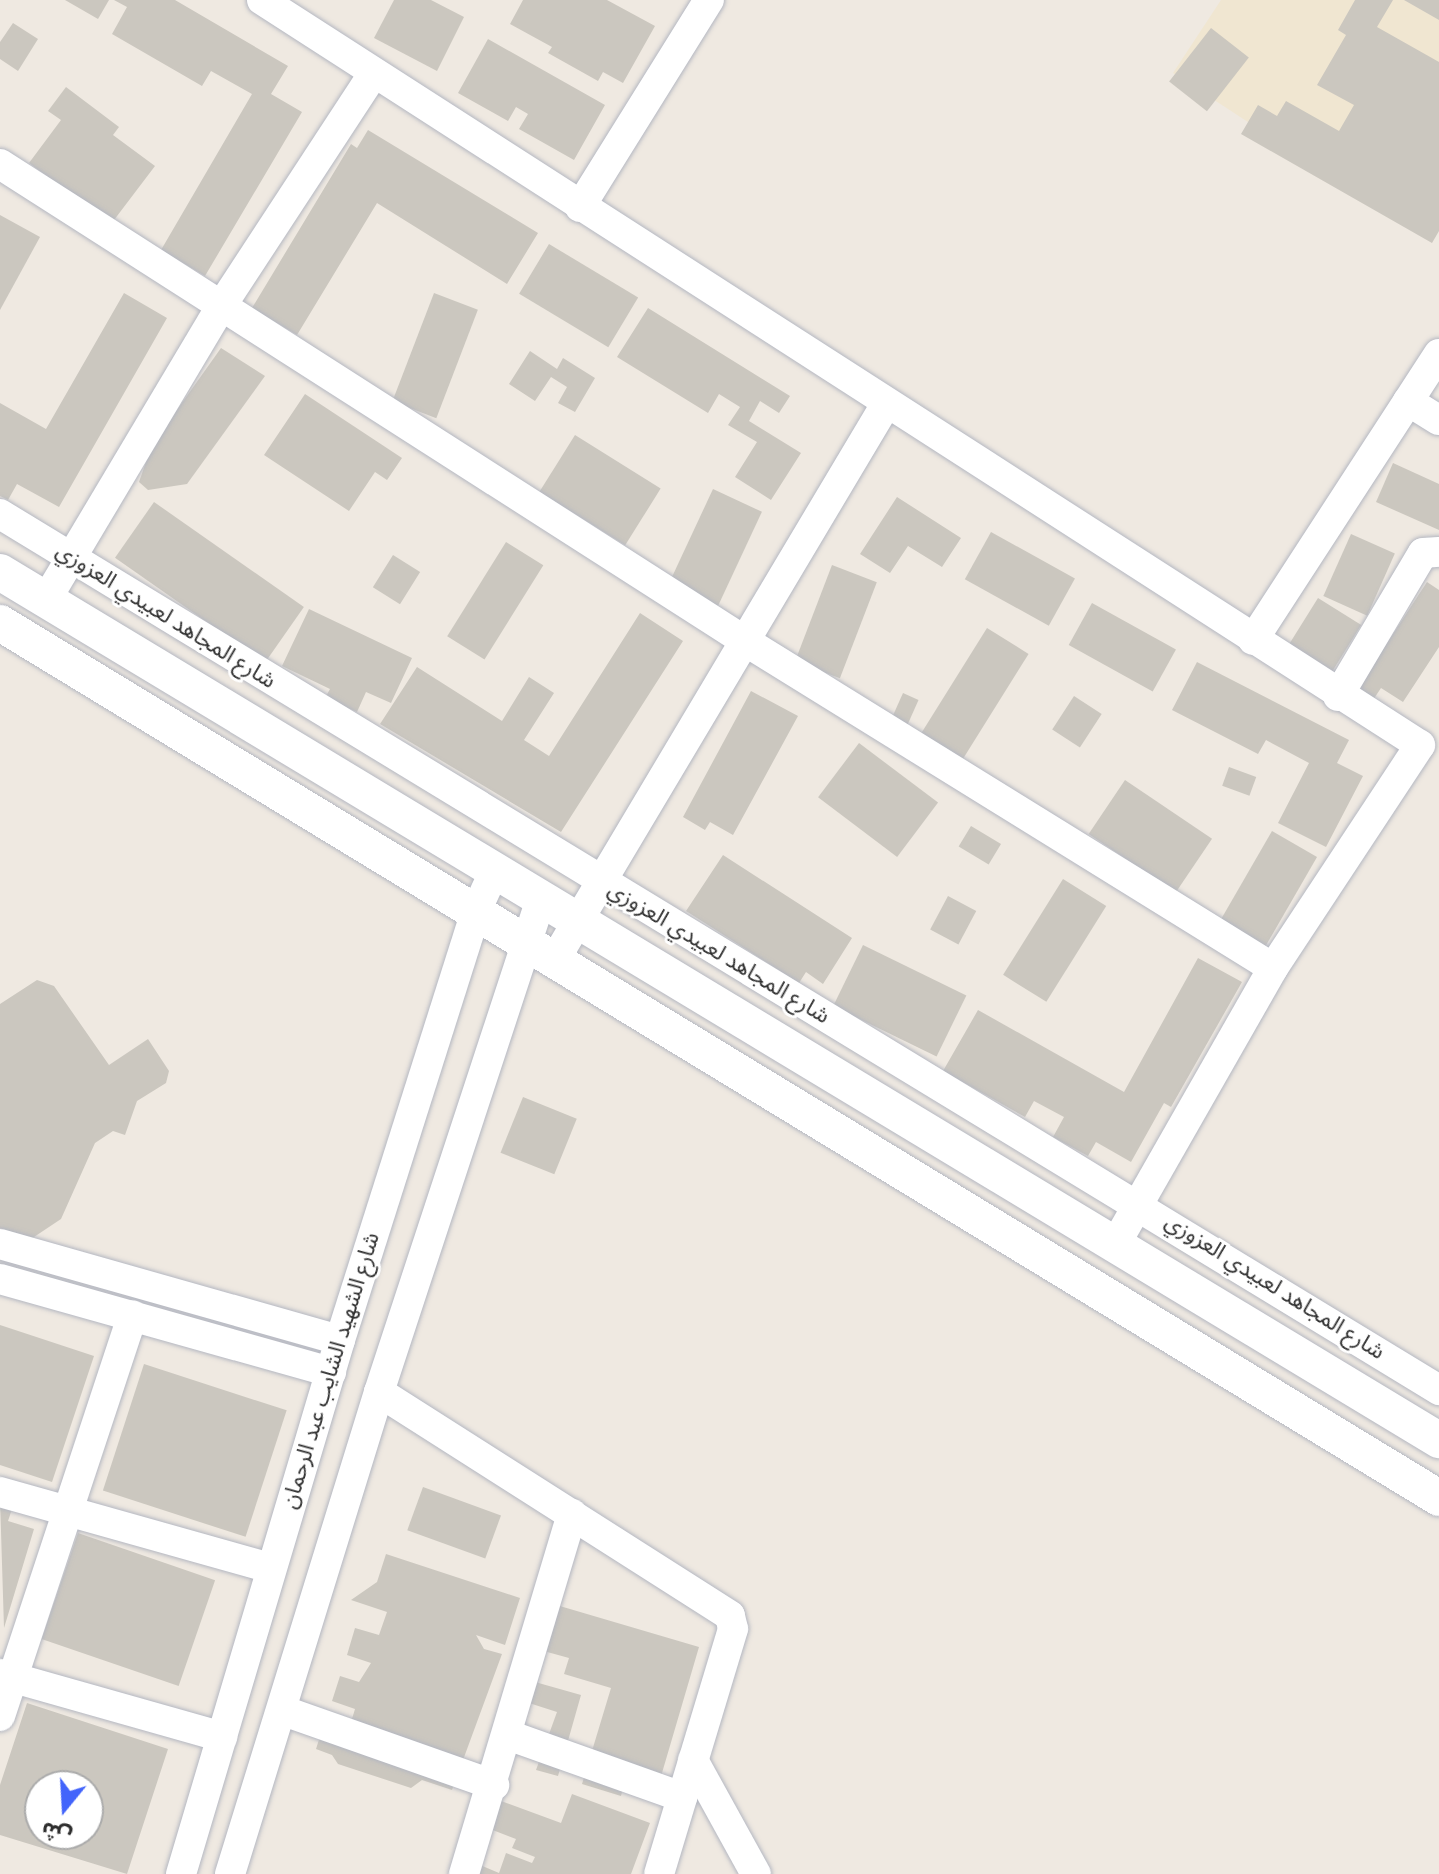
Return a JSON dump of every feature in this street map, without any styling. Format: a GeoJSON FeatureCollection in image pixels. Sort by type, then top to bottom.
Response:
{"type":"FeatureCollection","features":[{"type":"Feature","properties":{"kind":"street"},"geometry":{"type":"LineString","coordinates":[[262,0],[1338,696],[1430,751],[1273,968],[1115,1245]]}},
{"type":"Feature","properties":{"kind":"street"},"geometry":{"type":"LineString","coordinates":[[580,207],[695,5]]}},
{"type":"Feature","properties":{"kind":"street"},"geometry":{"type":"LineString","coordinates":[[46,600],[222,305],[373,74]]}},
{"type":"Feature","properties":{"kind":"street"},"geometry":{"type":"LineString","coordinates":[[0,164],[745,641],[1273,968]]}},
{"type":"Feature","properties":{"kind":"street"},"geometry":{"type":"LineString","coordinates":[[1253,640],[1439,354]]}},
{"type":"Feature","properties":{"kind":"street"},"geometry":{"type":"LineString","coordinates":[[1408,401],[1439,420]]}},
{"type":"Feature","properties":{"kind":"street"},"geometry":{"type":"LineString","coordinates":[[540,951],[577,920],[886,404]]}},
{"type":"Feature","properties":{"kind":"street","name":"شارع المجاهد لعبيدي العزوزي"},"geometry":{"type":"LineString","coordinates":[[0,514],[597,882],[1439,1390]]}},
{"type":"Feature","properties":{"kind":"street"},"geometry":{"type":"LineString","coordinates":[[1338,696],[1423,553],[1439,552]]}},
{"type":"Feature","properties":{"kind":"street","name":"شارع المجاهد لعبيدي العزوزي"},"geometry":{"type":"LineString","coordinates":[[0,572],[1439,1440]]}},
{"type":"Feature","properties":{"kind":"street"},"geometry":{"type":"LineString","coordinates":[[0,623],[1439,1498]]}},
{"type":"Feature","properties":{"kind":"street","name":"شارع الشهيد الشايب عبد الرحمان"},"geometry":{"type":"LineString","coordinates":[[181,1874],[340,1340],[476,911],[494,872]]}},
{"type":"Feature","properties":{"kind":"street"},"geometry":{"type":"LineString","coordinates":[[230,1874],[284,1711],[379,1392],[540,951],[541,899]]}},
{"type":"Feature","properties":{"kind":"street"},"geometry":{"type":"LineString","coordinates":[[0,1244],[340,1340]]}},
{"type":"Feature","properties":{"kind":"street"},"geometry":{"type":"LineString","coordinates":[[0,1279],[331,1372]]}},
{"type":"Feature","properties":{"kind":"street"},"geometry":{"type":"LineString","coordinates":[[0,1716],[6,1676],[133,1315]]}},
{"type":"Feature","properties":{"kind":"street"},"geometry":{"type":"LineString","coordinates":[[379,1392],[730,1616],[733,1629],[659,1874]]}},
{"type":"Feature","properties":{"kind":"street"},"geometry":{"type":"LineString","coordinates":[[0,1492],[271,1568]]}},
{"type":"Feature","properties":{"kind":"street"},"geometry":{"type":"LineString","coordinates":[[464,1874],[494,1785],[572,1514]]}},
{"type":"Feature","properties":{"kind":"street"},"geometry":{"type":"LineString","coordinates":[[6,1676],[222,1737]]}},
{"type":"Feature","properties":{"kind":"street"},"geometry":{"type":"LineString","coordinates":[[284,1711],[494,1785]]}},
{"type":"Feature","properties":{"kind":"street"},"geometry":{"type":"LineString","coordinates":[[508,1735],[682,1797]]}},
{"type":"Feature","properties":{"kind":"street"},"geometry":{"type":"LineString","coordinates":[[693,1760],[756,1874]]}},
{"type":"Feature","properties":{"kind":"shaded area"},"geometry":{"type":"Polygon","coordinates":[[[1221,0],[1439,0],[1439,230],[1431,242],[1173,73],[1221,0]]]}},
{"type":"Feature","properties":{"kind":"building"},"geometry":{"type":"Polygon","coordinates":[[[65,0],[109,0],[98,19],[65,0]]]}},
{"type":"Feature","properties":{"kind":"building"},"geometry":{"type":"Polygon","coordinates":[[[114,0],[175,0],[288,66],[271,94],[302,112],[205,276],[161,250],[252,94],[211,71],[202,86],[112,34],[127,7],[114,0]]]}},
{"type":"Feature","properties":{"kind":"building"},"geometry":{"type":"Polygon","coordinates":[[[394,0],[431,0],[464,17],[437,71],[374,38],[394,0]]]}},
{"type":"Feature","properties":{"kind":"building"},"geometry":{"type":"Polygon","coordinates":[[[523,0],[607,0],[655,26],[623,83],[603,72],[598,81],[548,53],[552,47],[510,24],[523,0]]]}},
{"type":"Feature","properties":{"kind":"building"},"geometry":{"type":"Polygon","coordinates":[[[1355,0],[1393,0],[1377,27],[1439,62],[1439,231],[1432,243],[1241,134],[1258,105],[1277,116],[1286,101],[1339,131],[1354,105],[1317,85],[1346,35],[1338,30],[1355,0]]]}},
{"type":"Feature","properties":{"kind":"building"},"geometry":{"type":"Polygon","coordinates":[[[1404,0],[1439,0],[1439,20],[1404,0]]]}},
{"type":"Feature","properties":{"kind":"building"},"geometry":{"type":"Polygon","coordinates":[[[13,23],[38,39],[18,71],[0,59],[0,42],[13,23]]]}},
{"type":"Feature","properties":{"kind":"building"},"geometry":{"type":"Polygon","coordinates":[[[1211,28],[1249,58],[1207,111],[1169,82],[1211,28]]]}},
{"type":"Feature","properties":{"kind":"building"},"geometry":{"type":"Polygon","coordinates":[[[488,39],[605,105],[574,160],[519,129],[528,114],[516,107],[508,121],[458,93],[488,39]]]}},
{"type":"Feature","properties":{"kind":"building"},"geometry":{"type":"Polygon","coordinates":[[[66,87],[119,127],[113,135],[155,166],[111,224],[29,163],[61,120],[48,111],[66,87]]]}},
{"type":"Feature","properties":{"kind":"building"},"geometry":{"type":"Polygon","coordinates":[[[368,130],[538,233],[507,284],[377,203],[297,335],[252,308],[351,144],[357,148],[368,130]]]}},
{"type":"Feature","properties":{"kind":"building"},"geometry":{"type":"Polygon","coordinates":[[[0,215],[40,237],[0,310],[0,215]]]}},
{"type":"Feature","properties":{"kind":"building"},"geometry":{"type":"Polygon","coordinates":[[[549,244],[638,298],[608,347],[519,294],[549,244]]]}},
{"type":"Feature","properties":{"kind":"building"},"geometry":{"type":"Polygon","coordinates":[[[124,293],[167,318],[59,507],[17,484],[8,500],[0,496],[0,403],[46,429],[124,293]]]}},
{"type":"Feature","properties":{"kind":"building"},"geometry":{"type":"Polygon","coordinates":[[[434,293],[478,310],[436,418],[392,401],[434,293]]]}},
{"type":"Feature","properties":{"kind":"building"},"geometry":{"type":"Polygon","coordinates":[[[648,308],[790,396],[779,413],[760,401],[749,421],[801,453],[771,500],[735,477],[757,442],[728,425],[740,407],[719,394],[708,413],[617,357],[648,308]]]}},
{"type":"Feature","properties":{"kind":"building"},"geometry":{"type":"Polygon","coordinates":[[[221,348],[265,376],[187,484],[148,490],[139,482],[152,445],[221,348]]]}},
{"type":"Feature","properties":{"kind":"building"},"geometry":{"type":"Polygon","coordinates":[[[530,351],[557,369],[563,358],[595,378],[575,412],[558,403],[567,387],[551,377],[535,401],[509,384],[530,351]]]}},
{"type":"Feature","properties":{"kind":"building"},"geometry":{"type":"Polygon","coordinates":[[[305,394],[402,458],[387,480],[375,472],[349,511],[264,455],[305,394]]]}},
{"type":"Feature","properties":{"kind":"building"},"geometry":{"type":"Polygon","coordinates":[[[575,435],[661,489],[625,545],[539,492],[575,435]]]}},
{"type":"Feature","properties":{"kind":"building"},"geometry":{"type":"Polygon","coordinates":[[[1393,463],[1439,484],[1439,530],[1376,502],[1393,463]]]}},
{"type":"Feature","properties":{"kind":"building"},"geometry":{"type":"Polygon","coordinates":[[[713,489],[762,512],[718,606],[669,583],[713,489]]]}},
{"type":"Feature","properties":{"kind":"building"},"geometry":{"type":"Polygon","coordinates":[[[897,497],[961,538],[942,567],[908,546],[890,573],[860,554],[897,497]]]}},
{"type":"Feature","properties":{"kind":"building"},"geometry":{"type":"Polygon","coordinates":[[[154,502],[304,607],[265,663],[115,558],[154,502]]]}},
{"type":"Feature","properties":{"kind":"building"},"geometry":{"type":"Polygon","coordinates":[[[991,532],[1075,579],[1049,626],[965,579],[991,532]]]}},
{"type":"Feature","properties":{"kind":"building"},"geometry":{"type":"Polygon","coordinates":[[[1351,534],[1395,554],[1367,616],[1323,596],[1351,534]]]}},
{"type":"Feature","properties":{"kind":"building"},"geometry":{"type":"Polygon","coordinates":[[[506,542],[543,565],[484,659],[447,636],[506,542]]]}},
{"type":"Feature","properties":{"kind":"building"},"geometry":{"type":"Polygon","coordinates":[[[393,555],[420,572],[400,604],[373,587],[393,555]]]}},
{"type":"Feature","properties":{"kind":"building"},"geometry":{"type":"Polygon","coordinates":[[[832,565],[877,582],[840,678],[795,661],[832,565]]]}},
{"type":"Feature","properties":{"kind":"building"},"geometry":{"type":"Polygon","coordinates":[[[1427,582],[1439,590],[1439,647],[1403,702],[1381,688],[1373,700],[1357,689],[1427,582]]]}},
{"type":"Feature","properties":{"kind":"building"},"geometry":{"type":"Polygon","coordinates":[[[1318,598],[1361,625],[1326,681],[1283,654],[1318,598]]]}},
{"type":"Feature","properties":{"kind":"building"},"geometry":{"type":"Polygon","coordinates":[[[1092,603],[1176,650],[1153,692],[1069,645],[1092,603]]]}},
{"type":"Feature","properties":{"kind":"building"},"geometry":{"type":"Polygon","coordinates":[[[309,609],[412,658],[391,703],[366,692],[357,712],[325,698],[330,689],[282,666],[309,609]]]}},
{"type":"Feature","properties":{"kind":"building"},"geometry":{"type":"Polygon","coordinates":[[[640,613],[683,641],[561,832],[380,724],[417,667],[502,721],[529,677],[554,693],[524,740],[549,756],[640,613]]]}},
{"type":"Feature","properties":{"kind":"building"},"geometry":{"type":"Polygon","coordinates":[[[987,628],[1029,654],[961,763],[919,737],[987,628]]]}},
{"type":"Feature","properties":{"kind":"building"},"geometry":{"type":"Polygon","coordinates":[[[1197,662],[1349,740],[1337,763],[1363,776],[1326,847],[1278,823],[1309,763],[1266,740],[1258,754],[1172,710],[1197,662]]]}},
{"type":"Feature","properties":{"kind":"building"},"geometry":{"type":"Polygon","coordinates":[[[751,691],[798,716],[733,835],[710,822],[705,830],[683,817],[751,691]]]}},
{"type":"Feature","properties":{"kind":"building"},"geometry":{"type":"Polygon","coordinates":[[[903,693],[919,700],[906,728],[890,721],[903,693]]]}},
{"type":"Feature","properties":{"kind":"building"},"geometry":{"type":"Polygon","coordinates":[[[1074,696],[1102,714],[1080,748],[1052,730],[1074,696]]]}},
{"type":"Feature","properties":{"kind":"building"},"geometry":{"type":"Polygon","coordinates":[[[859,743],[938,803],[897,857],[818,797],[859,743]]]}},
{"type":"Feature","properties":{"kind":"building"},"geometry":{"type":"Polygon","coordinates":[[[1229,767],[1256,777],[1249,796],[1222,786],[1229,767]]]}},
{"type":"Feature","properties":{"kind":"building"},"geometry":{"type":"Polygon","coordinates":[[[1125,780],[1212,839],[1176,893],[1089,834],[1125,780]]]}},
{"type":"Feature","properties":{"kind":"building"},"geometry":{"type":"Polygon","coordinates":[[[971,826],[1001,844],[989,865],[959,847],[971,826]]]}},
{"type":"Feature","properties":{"kind":"building"},"geometry":{"type":"Polygon","coordinates":[[[1272,831],[1317,857],[1265,947],[1220,921],[1272,831]]]}},
{"type":"Feature","properties":{"kind":"building"},"geometry":{"type":"Polygon","coordinates":[[[723,855],[852,938],[823,984],[806,972],[799,983],[686,911],[723,855]]]}},
{"type":"Feature","properties":{"kind":"building"},"geometry":{"type":"Polygon","coordinates":[[[1063,879],[1106,906],[1046,1002],[1003,975],[1063,879]]]}},
{"type":"Feature","properties":{"kind":"building"},"geometry":{"type":"Polygon","coordinates":[[[948,896],[976,911],[958,945],[930,930],[948,896]]]}},
{"type":"Feature","properties":{"kind":"building"},"geometry":{"type":"Polygon","coordinates":[[[863,945],[966,995],[937,1057],[833,1006],[863,945]]]}},
{"type":"Feature","properties":{"kind":"building"},"geometry":{"type":"Polygon","coordinates":[[[1198,958],[1242,982],[1171,1107],[1164,1103],[1131,1162],[1096,1142],[1088,1156],[1053,1137],[1064,1117],[1034,1101],[1025,1117],[943,1071],[978,1010],[1124,1092],[1198,958]]]}},
{"type":"Feature","properties":{"kind":"building"},"geometry":{"type":"Polygon","coordinates":[[[37,980],[54,986],[109,1065],[148,1039],[169,1071],[166,1083],[137,1101],[125,1135],[113,1131],[95,1143],[61,1219],[31,1239],[0,1228],[0,1004],[37,980]]]}},
{"type":"Feature","properties":{"kind":"building"},"geometry":{"type":"Polygon","coordinates":[[[523,1097],[577,1119],[554,1174],[501,1153],[523,1097]]]}},
{"type":"Feature","properties":{"kind":"building"},"geometry":{"type":"Polygon","coordinates":[[[0,1325],[94,1356],[52,1482],[0,1465],[0,1325]]]}},
{"type":"Feature","properties":{"kind":"building"},"geometry":{"type":"Polygon","coordinates":[[[144,1364],[287,1410],[246,1537],[103,1490],[144,1364]]]}},
{"type":"Feature","properties":{"kind":"building"},"geometry":{"type":"Polygon","coordinates":[[[423,1487],[501,1515],[485,1559],[407,1530],[423,1487]]]}},
{"type":"Feature","properties":{"kind":"building"},"geometry":{"type":"Polygon","coordinates":[[[0,1499],[14,1503],[8,1521],[34,1529],[4,1628],[0,1499]]]}},
{"type":"Feature","properties":{"kind":"building"},"geometry":{"type":"Polygon","coordinates":[[[78,1533],[215,1580],[179,1686],[42,1639],[78,1533]]]}},
{"type":"Feature","properties":{"kind":"building"},"geometry":{"type":"Polygon","coordinates":[[[386,1554],[520,1598],[505,1645],[476,1635],[484,1649],[502,1654],[452,1790],[422,1780],[411,1788],[338,1764],[332,1755],[316,1749],[324,1724],[348,1732],[355,1709],[332,1701],[340,1676],[359,1682],[371,1663],[347,1655],[355,1628],[379,1635],[387,1612],[351,1600],[377,1582],[386,1554]]]}},
{"type":"Feature","properties":{"kind":"building"},"geometry":{"type":"Polygon","coordinates":[[[553,1604],[699,1647],[657,1790],[625,1781],[621,1796],[582,1784],[611,1688],[564,1674],[569,1658],[540,1650],[553,1604]]]}},
{"type":"Feature","properties":{"kind":"building"},"geometry":{"type":"Polygon","coordinates":[[[535,1682],[581,1695],[558,1776],[536,1770],[557,1712],[529,1703],[535,1682]]]}},
{"type":"Feature","properties":{"kind":"building"},"geometry":{"type":"Polygon","coordinates":[[[27,1703],[168,1749],[127,1874],[49,1850],[104,1850],[104,1770],[24,1770],[24,1842],[0,1835],[0,1785],[27,1703]]]}},
{"type":"Feature","properties":{"kind":"building"},"geometry":{"type":"Polygon","coordinates":[[[572,1794],[650,1823],[631,1874],[477,1874],[480,1865],[499,1873],[506,1853],[532,1863],[535,1857],[512,1848],[516,1839],[490,1829],[501,1801],[561,1823],[572,1794]]]}}]}
